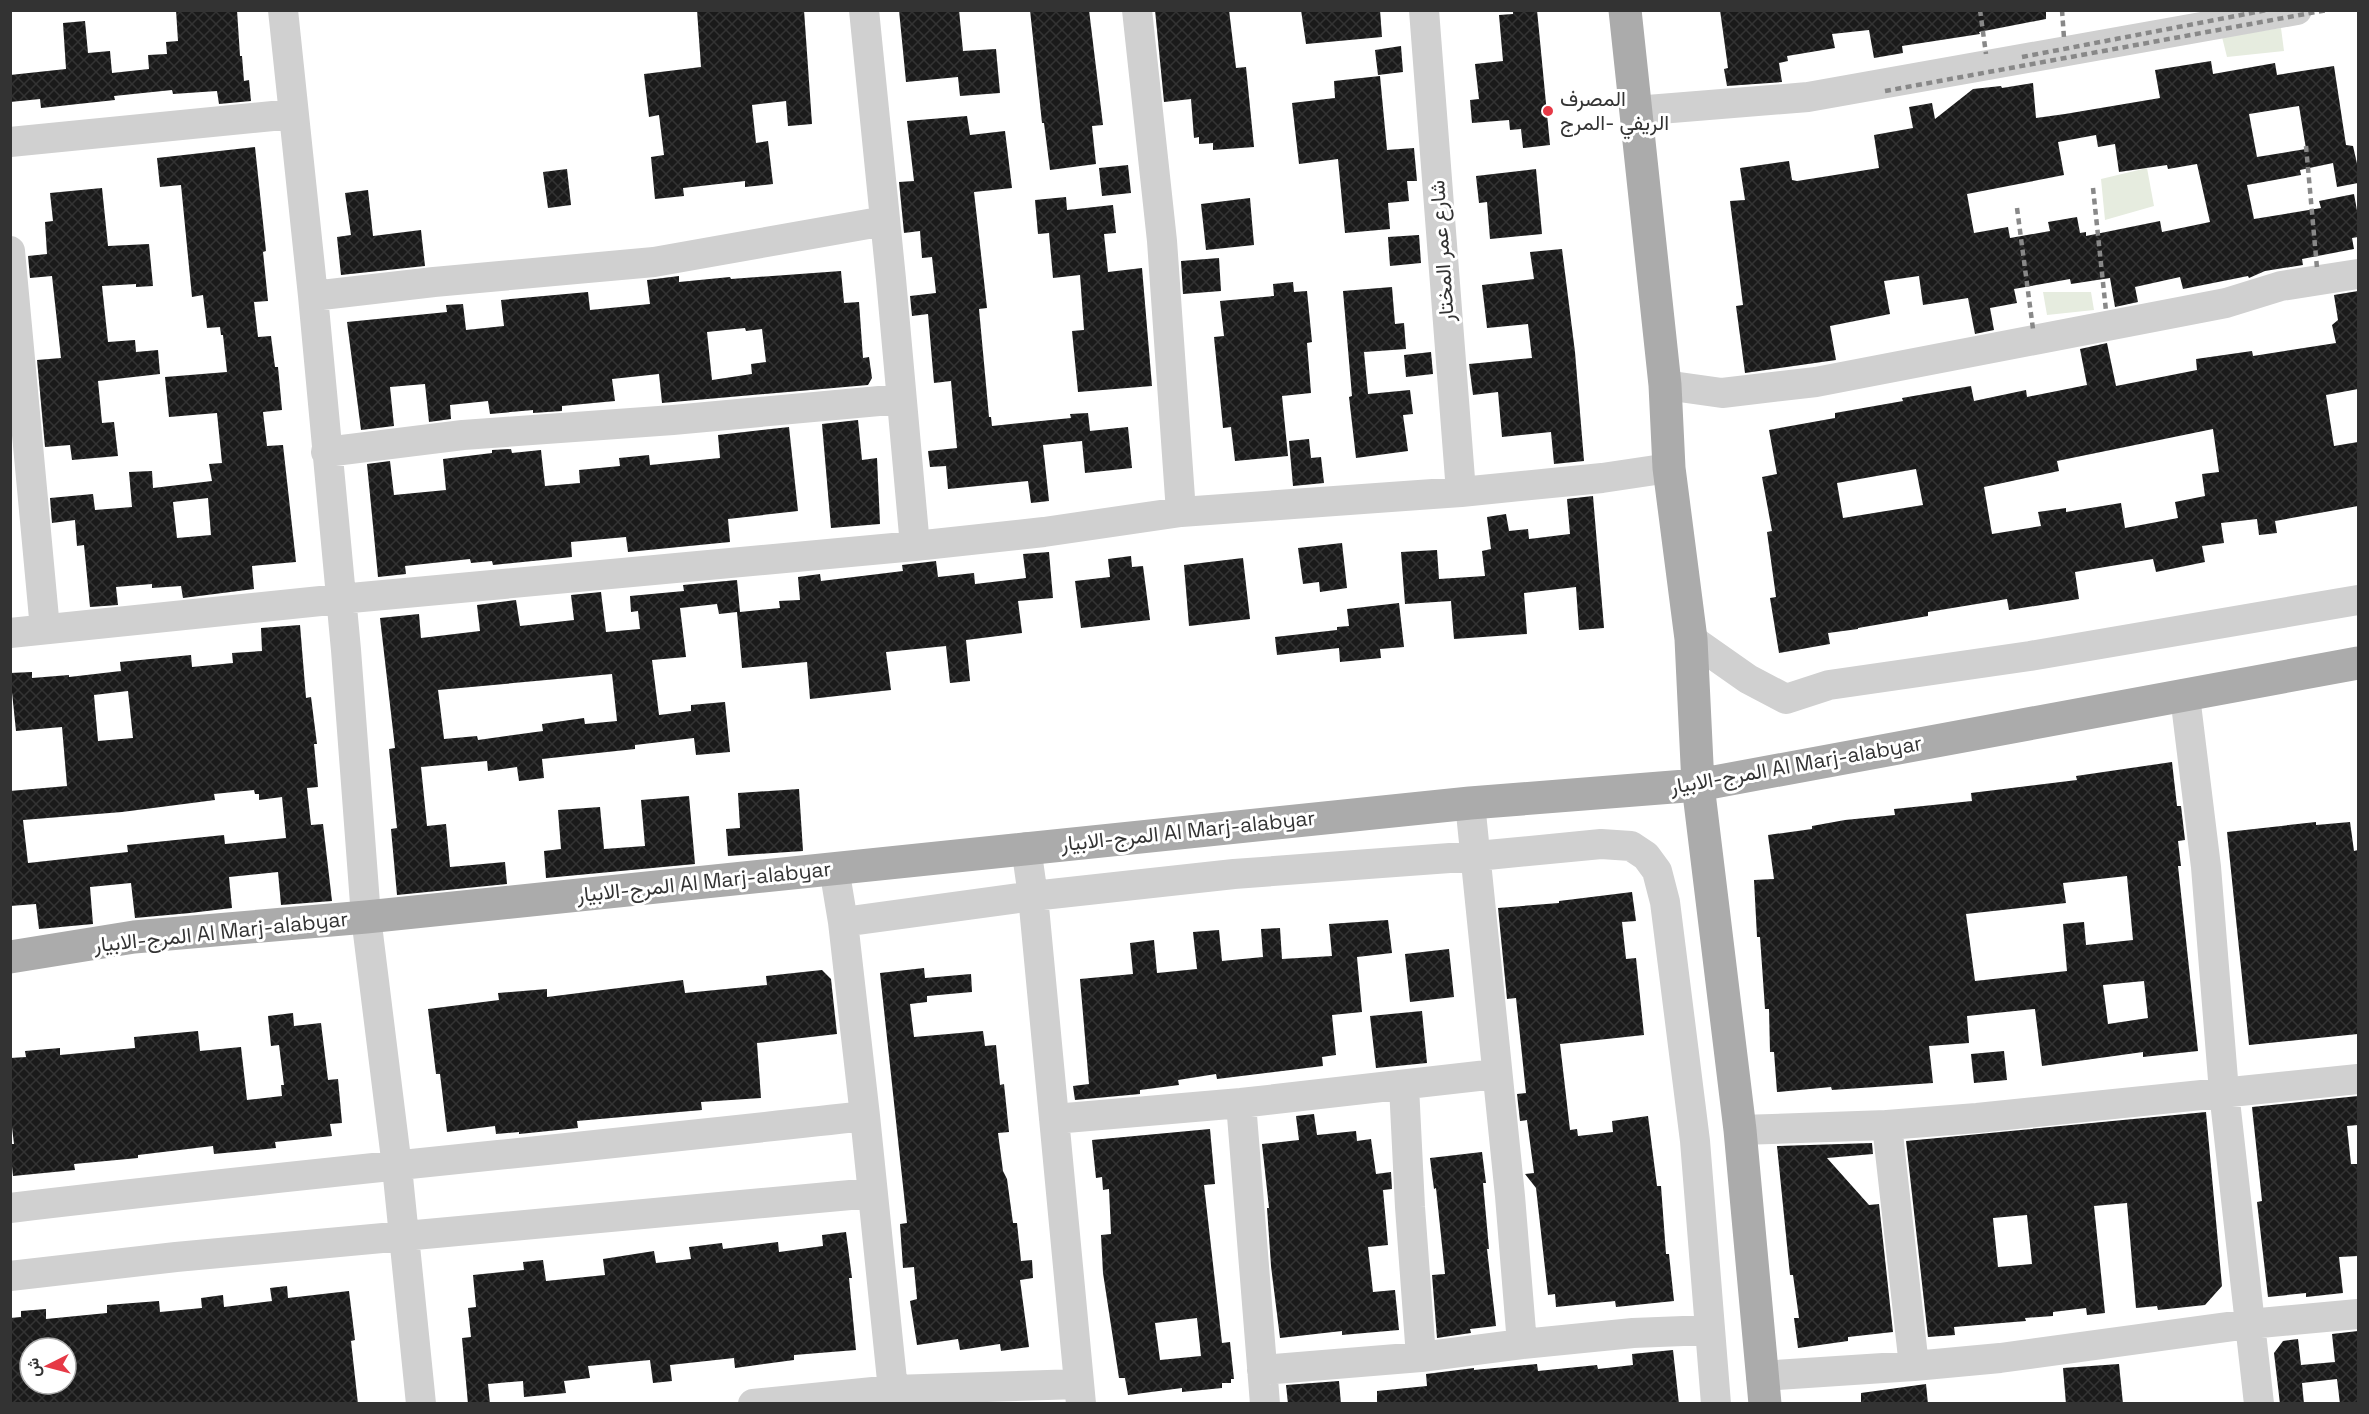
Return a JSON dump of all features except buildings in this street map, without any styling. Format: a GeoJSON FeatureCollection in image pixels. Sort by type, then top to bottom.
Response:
{"type":"FeatureCollection","features":[{"type":"Feature","properties":{"kind":"main road"},"geometry":{"type":"LineString","coordinates":[[1625,10],[1665,385],[1669,468],[1691,639],[1698,785],[1740,1130],[1763,1390]]}},
{"type":"Feature","properties":{"kind":"main road","name":"المرج-الابيار Al Marj-alabyar"},"geometry":{"type":"LineString","coordinates":[[10,957],[134,937],[366,917],[1026,847],[1470,803],[1698,785],[2358,663]]}},
{"type":"Feature","properties":{"kind":"street"},"geometry":{"type":"LineString","coordinates":[[283,10],[313,296],[346,650],[366,917],[397,1167],[421,1404]]}},
{"type":"Feature","properties":{"kind":"street"},"geometry":{"type":"LineString","coordinates":[[864,10],[915,546]]}},
{"type":"Feature","properties":{"kind":"street"},"geometry":{"type":"LineString","coordinates":[[1137,10],[1162,241],[1181,512]]}},
{"type":"Feature","properties":{"kind":"street","name":"شارع عمر المختار"},"geometry":{"type":"LineString","coordinates":[[1424,10],[1461,492]]}},
{"type":"Feature","properties":{"kind":"street"},"geometry":{"type":"LineString","coordinates":[[1635,111],[1808,97],[2297,10]]}},
{"type":"Feature","properties":{"kind":"street"},"geometry":{"type":"LineString","coordinates":[[10,142],[293,114]]}},
{"type":"Feature","properties":{"kind":"street"},"geometry":{"type":"LineString","coordinates":[[313,296],[434,282],[654,262],[885,221]]}},
{"type":"Feature","properties":{"kind":"street"},"geometry":{"type":"LineString","coordinates":[[10,251],[45,629]]}},
{"type":"Feature","properties":{"kind":"street"},"geometry":{"type":"LineString","coordinates":[[1665,385],[1722,393],[1816,382],[2226,303],[2281,286],[2358,274]]}},
{"type":"Feature","properties":{"kind":"street"},"geometry":{"type":"LineString","coordinates":[[326,452],[463,435],[674,420],[901,399]]}},
{"type":"Feature","properties":{"kind":"street"},"geometry":{"type":"LineString","coordinates":[[10,633],[340,599],[915,546],[1044,532],[1181,512],[1461,492],[1602,478],[1669,468]]}},
{"type":"Feature","properties":{"kind":"street"},"geometry":{"type":"LineString","coordinates":[[1691,639],[1748,679],[1786,699],[1829,685],[2030,656],[2358,600]]}},
{"type":"Feature","properties":{"kind":"street"},"geometry":{"type":"LineString","coordinates":[[2185,696],[2206,867],[2224,1092],[2259,1404]]}},
{"type":"Feature","properties":{"kind":"street"},"geometry":{"type":"LineString","coordinates":[[1470,803],[1510,1196],[1522,1344]]}},
{"type":"Feature","properties":{"kind":"street"},"geometry":{"type":"LineString","coordinates":[[843,922],[1033,896],[1234,874],[1477,856],[1601,844],[1631,846],[1646,856],[1657,871],[1665,902],[1695,1141],[1716,1404]]}},
{"type":"Feature","properties":{"kind":"street"},"geometry":{"type":"LineString","coordinates":[[753,1404],[893,1390],[1080,1394],[1033,896],[1026,847]]}},
{"type":"Feature","properties":{"kind":"street"},"geometry":{"type":"LineString","coordinates":[[834,868],[843,922],[865,1116],[893,1390]]}},
{"type":"Feature","properties":{"kind":"street"},"geometry":{"type":"LineString","coordinates":[[1054,1119],[1241,1103],[1496,1074]]}},
{"type":"Feature","properties":{"kind":"street"},"geometry":{"type":"LineString","coordinates":[[1740,1130],[1887,1125],[1977,1118],[2358,1079]]}},
{"type":"Feature","properties":{"kind":"street"},"geometry":{"type":"LineString","coordinates":[[1404,1086],[1421,1357]]}},
{"type":"Feature","properties":{"kind":"street"},"geometry":{"type":"LineString","coordinates":[[1241,1103],[1265,1404]]}},
{"type":"Feature","properties":{"kind":"street"},"geometry":{"type":"LineString","coordinates":[[10,1208],[231,1182],[397,1167],[865,1116]]}},
{"type":"Feature","properties":{"kind":"street"},"geometry":{"type":"LineString","coordinates":[[1887,1125],[1914,1366]]}},
{"type":"Feature","properties":{"kind":"street"},"geometry":{"type":"LineString","coordinates":[[10,1276],[176,1257],[872,1193]]}},
{"type":"Feature","properties":{"kind":"street"},"geometry":{"type":"LineString","coordinates":[[1763,1390],[1914,1366],[2000,1358],[2249,1324],[2358,1314]]}},
{"type":"Feature","properties":{"kind":"street"},"geometry":{"type":"LineString","coordinates":[[1262,1370],[1421,1357],[1522,1344],[1633,1334],[1710,1330]]}},
{"type":"Feature","properties":{"kind":"shaded area"},"geometry":{"type":"Polygon","coordinates":[[[2281,28],[2284,51],[2227,57],[2222,37],[2281,28]]]}},
{"type":"Feature","properties":{"kind":"shaded area"},"geometry":{"type":"Polygon","coordinates":[[[2147,168],[2154,206],[2105,220],[2101,179],[2147,168]]]}},
{"type":"Feature","properties":{"kind":"shaded area"},"geometry":{"type":"Polygon","coordinates":[[[2043,292],[2091,292],[2094,310],[2047,315],[2043,292]]]}},
{"type":"Feature","properties":{"kind":"railway"},"geometry":{"type":"LineString","coordinates":[[1980,10],[1986,54]]}},
{"type":"Feature","properties":{"kind":"railway"},"geometry":{"type":"LineString","coordinates":[[2062,10],[2064,38]]}},
{"type":"Feature","properties":{"kind":"railway"},"geometry":{"type":"LineString","coordinates":[[2022,57],[2267,10]]}},
{"type":"Feature","properties":{"kind":"railway"},"geometry":{"type":"LineString","coordinates":[[1885,91],[2327,10]]}},
{"type":"Feature","properties":{"kind":"railway"},"geometry":{"type":"LineString","coordinates":[[2306,146],[2317,268]]}},
{"type":"Feature","properties":{"kind":"railway"},"geometry":{"type":"LineString","coordinates":[[2093,188],[2106,311]]}},
{"type":"Feature","properties":{"kind":"railway"},"geometry":{"type":"LineString","coordinates":[[2017,208],[2033,329]]}},
{"type":"Feature","properties":{"kind":"place","name":"المصرف الريفي -المرج"},"geometry":{"type":"Point","coordinates":[1548,111]}}]}
